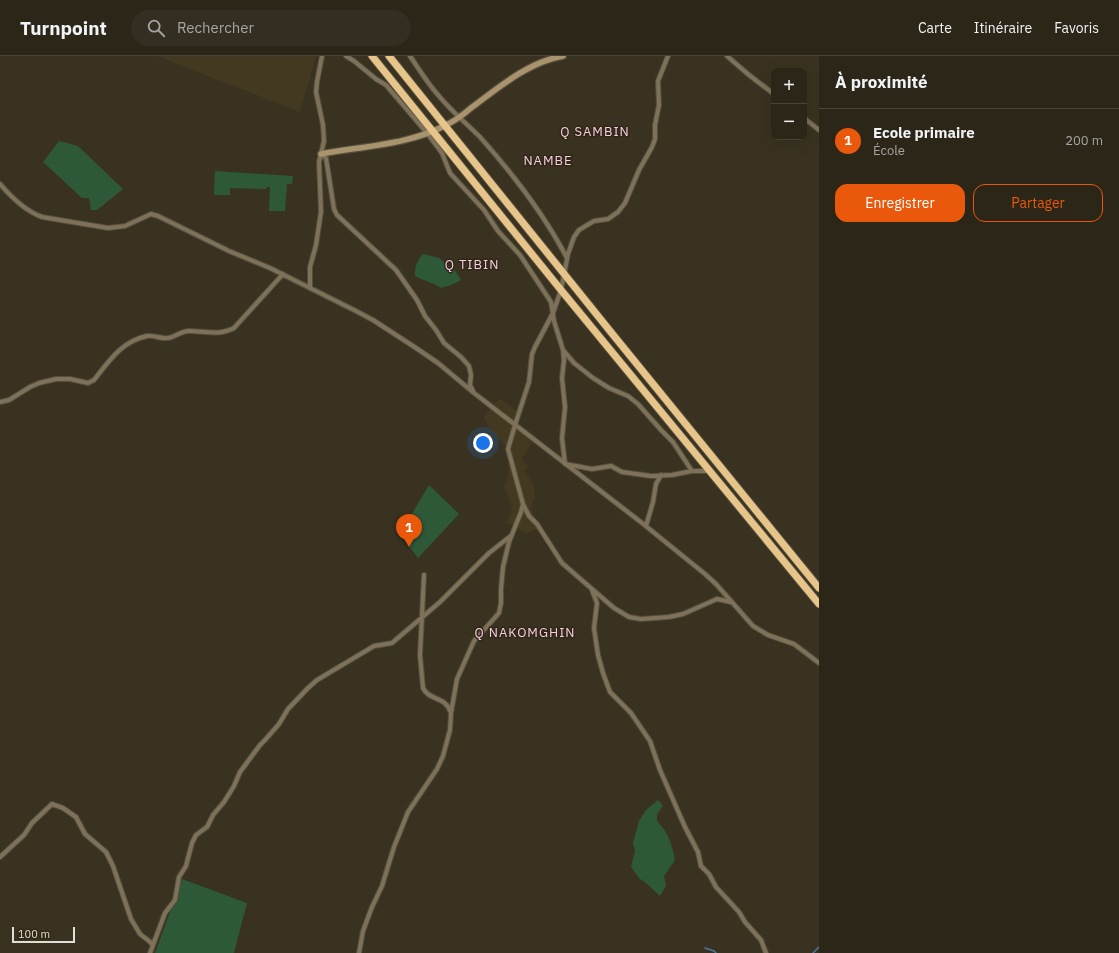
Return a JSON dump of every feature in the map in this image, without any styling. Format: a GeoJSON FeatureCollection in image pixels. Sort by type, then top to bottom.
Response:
{"type":"FeatureCollection","features":[{"type":"Feature","properties":{"kind":"highway"},"geometry":{"type":"LineString","coordinates":[[372,56],[430,133],[710,470],[819,604]]}},
{"type":"Feature","properties":{"kind":"highway"},"geometry":{"type":"LineString","coordinates":[[389,56],[819,588]]}},
{"type":"Feature","properties":{"kind":"street"},"geometry":{"type":"LineString","coordinates":[[310,288],[310,267],[316,245],[321,212],[319,162],[324,141],[323,125],[316,92],[322,56]]}},
{"type":"Feature","properties":{"kind":"street"},"geometry":{"type":"LineString","coordinates":[[346,56],[386,85],[430,133],[442,152],[450,173],[484,210],[498,231],[520,255],[547,294],[551,302],[554,313],[554,321],[563,350],[564,360],[562,378],[565,408],[562,438],[565,464]]}},
{"type":"Feature","properties":{"kind":"street"},"geometry":{"type":"LineString","coordinates":[[410,56],[438,95],[458,117],[479,136],[524,190],[556,236],[567,258]]}},
{"type":"Feature","properties":{"kind":"street"},"geometry":{"type":"LineString","coordinates":[[321,154],[396,142],[430,133],[445,126],[518,75],[551,58],[563,56]]}},
{"type":"Feature","properties":{"kind":"street"},"geometry":{"type":"LineString","coordinates":[[668,56],[658,81],[660,105],[655,125],[655,139],[652,147],[639,170],[625,203],[618,212],[608,219],[594,221],[579,230],[574,237],[567,258],[561,290],[554,313],[532,354],[529,382],[508,449],[523,504],[529,516],[537,524],[562,562],[614,608],[630,618],[641,619],[683,614],[717,599],[732,602]]}},
{"type":"Feature","properties":{"kind":"street"},"geometry":{"type":"LineString","coordinates":[[727,56],[771,92]]}},
{"type":"Feature","properties":{"kind":"street"},"geometry":{"type":"LineString","coordinates":[[807,120],[819,130]]}},
{"type":"Feature","properties":{"kind":"street"},"geometry":{"type":"LineString","coordinates":[[321,154],[326,158],[334,209],[337,215],[396,270],[444,343],[461,357],[469,366],[471,375],[470,385],[474,393]]}},
{"type":"Feature","properties":{"kind":"street"},"geometry":{"type":"LineString","coordinates":[[0,184],[12,197],[33,214],[42,217],[108,228],[132,224],[146,216],[154,214],[229,251],[283,274],[373,320],[438,363],[474,393],[646,526],[705,574],[753,626],[768,635],[794,644],[819,663]]}},
{"type":"Feature","properties":{"kind":"street"},"geometry":{"type":"LineString","coordinates":[[0,402],[9,400],[30,387],[56,379],[70,379],[88,383],[94,380],[123,347],[135,339],[149,336],[168,338],[187,331],[213,333],[230,330],[234,328],[283,274]]}},
{"type":"Feature","properties":{"kind":"street"},"geometry":{"type":"LineString","coordinates":[[563,350],[574,363],[593,378],[609,388],[628,396],[638,404],[673,442],[692,471]]}},
{"type":"Feature","properties":{"kind":"street"},"geometry":{"type":"LineString","coordinates":[[565,464],[592,469],[611,466],[622,472],[651,476],[710,470]]}},
{"type":"Feature","properties":{"kind":"street"},"geometry":{"type":"LineString","coordinates":[[646,526],[654,502],[656,484],[661,476]]}},
{"type":"Feature","properties":{"kind":"street"},"geometry":{"type":"LineString","coordinates":[[359,953],[372,907],[382,886],[394,847],[408,812],[438,769],[443,756],[450,730],[457,679],[474,641],[499,612],[503,567],[509,542],[523,504]]}},
{"type":"Feature","properties":{"kind":"street"},"geometry":{"type":"LineString","coordinates":[[150,953],[165,913],[175,900],[179,877],[186,866],[192,843],[196,835],[207,827],[213,815],[224,802],[234,786],[240,772],[260,745],[279,724],[288,709],[317,680],[374,646],[392,643],[422,618],[489,553],[513,534]]}},
{"type":"Feature","properties":{"kind":"street"},"geometry":{"type":"LineString","coordinates":[[424,575],[420,655],[423,688],[428,694],[445,702],[449,706],[451,714]]}},
{"type":"Feature","properties":{"kind":"street"},"geometry":{"type":"LineString","coordinates":[[592,590],[597,603],[594,628],[598,655],[610,692],[631,713],[650,741],[660,770],[685,827],[698,852],[701,866],[709,874],[716,887],[739,912],[745,922],[761,940],[766,953]]}},
{"type":"Feature","properties":{"kind":"street"},"geometry":{"type":"LineString","coordinates":[[0,857],[24,835],[32,823],[52,804],[63,808],[76,817],[85,834],[106,852],[113,866],[131,919],[140,934],[149,940],[153,945]]}},
{"type":"Feature","properties":{"kind":"shaded area"},"geometry":{"type":"Polygon","coordinates":[[[157,56],[316,56],[300,112],[157,56]]]}},
{"type":"Feature","properties":{"kind":"shaded area"},"geometry":{"type":"Polygon","coordinates":[[[500,398],[519,413],[515,425],[534,439],[522,459],[528,467],[525,471],[533,483],[535,495],[531,508],[540,528],[527,533],[507,523],[512,507],[504,487],[508,476],[508,449],[488,426],[484,417],[500,398]]]}},
{"type":"Feature","properties":{"kind":"green space"},"geometry":{"type":"Polygon","coordinates":[[[59,141],[78,146],[123,189],[97,210],[91,210],[89,198],[82,198],[43,162],[59,141]]]}},
{"type":"Feature","properties":{"kind":"green space"},"geometry":{"type":"Polygon","coordinates":[[[215,171],[293,176],[292,184],[287,184],[285,211],[269,211],[270,187],[267,187],[266,189],[230,188],[230,195],[214,195],[215,171]]]}},
{"type":"Feature","properties":{"kind":"green space"},"geometry":{"type":"Polygon","coordinates":[[[423,254],[439,258],[456,272],[461,280],[441,288],[415,276],[417,264],[423,254]]]}},
{"type":"Feature","properties":{"kind":"green space"},"geometry":{"type":"Polygon","coordinates":[[[429,485],[459,514],[418,558],[400,534],[429,485]]]}},
{"type":"Feature","properties":{"kind":"green space"},"geometry":{"type":"Polygon","coordinates":[[[658,800],[663,806],[657,814],[657,821],[664,829],[669,839],[675,860],[664,876],[666,886],[660,896],[640,879],[631,867],[635,851],[633,843],[639,821],[646,810],[658,800]]]}},
{"type":"Feature","properties":{"kind":"green space"},"geometry":{"type":"Polygon","coordinates":[[[182,879],[247,903],[234,953],[155,953],[182,879]]]}},
{"type":"Feature","properties":{"kind":"waterway"},"geometry":{"type":"LineString","coordinates":[[813,953],[819,947]]}},
{"type":"Feature","properties":{"kind":"waterway"},"geometry":{"type":"LineString","coordinates":[[705,948],[716,953]]}},
{"type":"Feature","properties":{"kind":"place","name":"Ecole primaire"},"geometry":{"type":"Point","coordinates":[409,547]}},
{"type":"Feature","properties":{"kind":"district","name":"Q SAMBIN"},"geometry":{"type":"Point","coordinates":[595,131]}},
{"type":"Feature","properties":{"kind":"district","name":"NAMBE"},"geometry":{"type":"Point","coordinates":[548,160]}},
{"type":"Feature","properties":{"kind":"district","name":"Q TIBIN"},"geometry":{"type":"Point","coordinates":[472,264]}},
{"type":"Feature","properties":{"kind":"district","name":"Q NAKOMGHIN"},"geometry":{"type":"Point","coordinates":[525,632]}}]}
